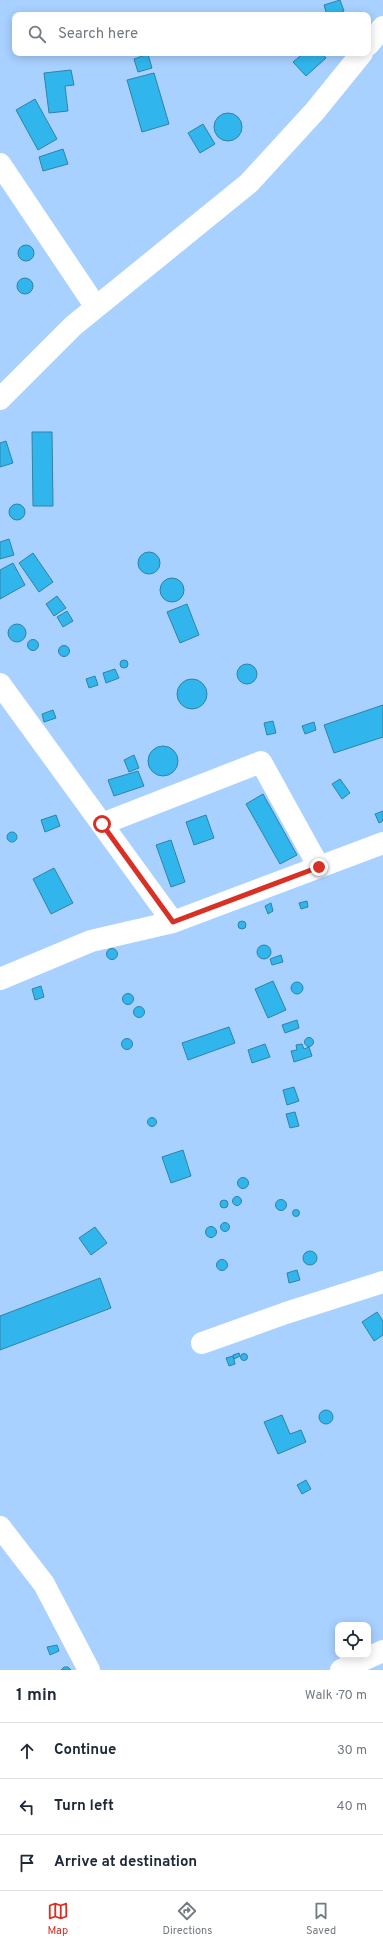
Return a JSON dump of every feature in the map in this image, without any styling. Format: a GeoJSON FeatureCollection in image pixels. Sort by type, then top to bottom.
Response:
{"type":"FeatureCollection","features":[{"type":"Feature","properties":{"kind":"street"},"geometry":{"type":"LineString","coordinates":[[371,41],[383,27]]}},
{"type":"Feature","properties":{"kind":"street"},"geometry":{"type":"LineString","coordinates":[[0,399],[73,326],[249,183],[315,111],[360,56]]}},
{"type":"Feature","properties":{"kind":"street"},"geometry":{"type":"LineString","coordinates":[[0,164],[96,307]]}},
{"type":"Feature","properties":{"kind":"street"},"geometry":{"type":"LineString","coordinates":[[0,684],[173,922]]}},
{"type":"Feature","properties":{"kind":"street"},"geometry":{"type":"LineString","coordinates":[[102,824],[261,762],[319,867]]}},
{"type":"Feature","properties":{"kind":"street"},"geometry":{"type":"LineString","coordinates":[[0,980],[91,941],[173,922],[383,843]]}},
{"type":"Feature","properties":{"kind":"street"},"geometry":{"type":"LineString","coordinates":[[202,1343],[286,1313],[383,1282]]}},
{"type":"Feature","properties":{"kind":"street"},"geometry":{"type":"LineString","coordinates":[[0,1527],[44,1584],[89,1670]]}},
{"type":"Feature","properties":{"kind":"street"},"geometry":{"type":"LineString","coordinates":[[341,1670],[383,1651]]}},
{"type":"Feature","properties":{"kind":"building"},"geometry":{"type":"Polygon","coordinates":[[[340,0],[344,11],[326,12],[324,5],[340,0]]]}},
{"type":"Feature","properties":{"kind":"building"},"geometry":{"type":"Polygon","coordinates":[[[142,56],[149,56],[152,68],[138,72],[134,59],[142,56]]]}},
{"type":"Feature","properties":{"kind":"building"},"geometry":{"type":"Polygon","coordinates":[[[300,56],[324,56],[326,58],[306,76],[293,62],[300,56]]]}},
{"type":"Feature","properties":{"kind":"building"},"geometry":{"type":"Polygon","coordinates":[[[71,70],[74,85],[65,86],[68,111],[49,113],[44,73],[71,70]]]}},
{"type":"Feature","properties":{"kind":"building"},"geometry":{"type":"Polygon","coordinates":[[[154,73],[169,124],[142,132],[127,80],[154,73]]]}},
{"type":"Feature","properties":{"kind":"building"},"geometry":{"type":"Polygon","coordinates":[[[35,99],[57,139],[38,150],[16,110],[35,99]]]}},
{"type":"Feature","properties":{"kind":"building"},"geometry":{"type":"Polygon","coordinates":[[[228,113],[238,117],[242,127],[238,137],[228,141],[218,137],[214,127],[218,117],[228,113]]]}},
{"type":"Feature","properties":{"kind":"building"},"geometry":{"type":"Polygon","coordinates":[[[203,124],[215,144],[200,153],[188,133],[203,124]]]}},
{"type":"Feature","properties":{"kind":"building"},"geometry":{"type":"Polygon","coordinates":[[[63,149],[68,164],[43,171],[39,157],[63,149]]]}},
{"type":"Feature","properties":{"kind":"building"},"geometry":{"type":"Polygon","coordinates":[[[26,245],[32,247],[34,253],[32,259],[26,261],[20,259],[18,253],[20,247],[26,245]]]}},
{"type":"Feature","properties":{"kind":"building"},"geometry":{"type":"Polygon","coordinates":[[[25,278],[31,280],[33,286],[31,292],[25,294],[19,292],[17,286],[19,280],[25,278]]]}},
{"type":"Feature","properties":{"kind":"building"},"geometry":{"type":"Polygon","coordinates":[[[32,432],[52,432],[53,506],[33,506],[32,432]]]}},
{"type":"Feature","properties":{"kind":"building"},"geometry":{"type":"Polygon","coordinates":[[[6,441],[13,463],[0,467],[0,443],[6,441]]]}},
{"type":"Feature","properties":{"kind":"building"},"geometry":{"type":"Polygon","coordinates":[[[17,504],[23,506],[25,512],[23,518],[17,520],[11,518],[9,512],[11,506],[17,504]]]}},
{"type":"Feature","properties":{"kind":"building"},"geometry":{"type":"Polygon","coordinates":[[[9,539],[14,555],[0,559],[0,542],[9,539]]]}},
{"type":"Feature","properties":{"kind":"building"},"geometry":{"type":"Polygon","coordinates":[[[145,552],[153,552],[160,559],[160,567],[153,574],[145,574],[138,567],[138,559],[145,552]]]}},
{"type":"Feature","properties":{"kind":"building"},"geometry":{"type":"Polygon","coordinates":[[[33,553],[53,582],[39,592],[19,563],[33,553]]]}},
{"type":"Feature","properties":{"kind":"building"},"geometry":{"type":"Polygon","coordinates":[[[13,563],[25,585],[0,599],[0,570],[13,563]]]}},
{"type":"Feature","properties":{"kind":"building"},"geometry":{"type":"Polygon","coordinates":[[[172,578],[181,581],[184,590],[181,599],[172,602],[163,599],[160,590],[163,581],[172,578]]]}},
{"type":"Feature","properties":{"kind":"building"},"geometry":{"type":"Polygon","coordinates":[[[57,596],[66,608],[54,616],[46,604],[57,596]]]}},
{"type":"Feature","properties":{"kind":"building"},"geometry":{"type":"Polygon","coordinates":[[[187,604],[199,635],[180,643],[167,612],[187,604]]]}},
{"type":"Feature","properties":{"kind":"building"},"geometry":{"type":"Polygon","coordinates":[[[67,611],[73,621],[63,627],[57,617],[67,611]]]}},
{"type":"Feature","properties":{"kind":"building"},"geometry":{"type":"Polygon","coordinates":[[[13,624],[21,624],[26,629],[24,640],[21,642],[13,642],[8,637],[8,629],[13,624]]]}},
{"type":"Feature","properties":{"kind":"building"},"geometry":{"type":"Polygon","coordinates":[[[33,639],[37,641],[39,645],[37,649],[33,651],[29,649],[27,645],[29,641],[33,639]]]}},
{"type":"Feature","properties":{"kind":"building"},"geometry":{"type":"Polygon","coordinates":[[[64,645],[68,647],[70,651],[68,655],[64,657],[60,655],[58,651],[60,647],[64,645]]]}},
{"type":"Feature","properties":{"kind":"building"},"geometry":{"type":"Polygon","coordinates":[[[124,660],[127,661],[127,667],[124,668],[121,667],[120,664],[121,661],[124,660]]]}},
{"type":"Feature","properties":{"kind":"building"},"geometry":{"type":"Polygon","coordinates":[[[247,664],[254,667],[257,674],[254,681],[247,684],[240,681],[237,674],[240,667],[247,664]]]}},
{"type":"Feature","properties":{"kind":"building"},"geometry":{"type":"Polygon","coordinates":[[[115,669],[119,678],[106,683],[103,673],[115,669]]]}},
{"type":"Feature","properties":{"kind":"building"},"geometry":{"type":"Polygon","coordinates":[[[95,676],[98,685],[89,688],[86,679],[95,676]]]}},
{"type":"Feature","properties":{"kind":"building"},"geometry":{"type":"Polygon","coordinates":[[[192,679],[203,683],[207,694],[203,705],[192,709],[181,705],[177,694],[181,683],[192,679]]]}},
{"type":"Feature","properties":{"kind":"building"},"geometry":{"type":"Polygon","coordinates":[[[383,705],[383,737],[334,753],[324,725],[383,705]]]}},
{"type":"Feature","properties":{"kind":"building"},"geometry":{"type":"Polygon","coordinates":[[[53,710],[56,718],[44,722],[42,714],[53,710]]]}},
{"type":"Feature","properties":{"kind":"building"},"geometry":{"type":"Polygon","coordinates":[[[273,721],[276,733],[267,735],[264,723],[273,721]]]}},
{"type":"Feature","properties":{"kind":"building"},"geometry":{"type":"Polygon","coordinates":[[[314,722],[316,730],[305,734],[302,726],[314,722]]]}},
{"type":"Feature","properties":{"kind":"building"},"geometry":{"type":"Polygon","coordinates":[[[163,746],[174,750],[178,761],[174,772],[163,776],[152,772],[148,761],[152,750],[163,746]]]}},
{"type":"Feature","properties":{"kind":"building"},"geometry":{"type":"Polygon","coordinates":[[[134,755],[139,768],[129,772],[124,760],[134,755]]]}},
{"type":"Feature","properties":{"kind":"building"},"geometry":{"type":"Polygon","coordinates":[[[138,771],[144,786],[114,796],[108,780],[138,771]]]}},
{"type":"Feature","properties":{"kind":"building"},"geometry":{"type":"Polygon","coordinates":[[[340,779],[350,793],[342,799],[332,784],[340,779]]]}},
{"type":"Feature","properties":{"kind":"building"},"geometry":{"type":"Polygon","coordinates":[[[263,794],[297,855],[280,864],[246,804],[263,794]]]}},
{"type":"Feature","properties":{"kind":"building"},"geometry":{"type":"Polygon","coordinates":[[[383,811],[383,821],[379,823],[375,814],[383,811]]]}},
{"type":"Feature","properties":{"kind":"building"},"geometry":{"type":"Polygon","coordinates":[[[56,815],[60,826],[45,832],[41,820],[56,815]]]}},
{"type":"Feature","properties":{"kind":"building"},"geometry":{"type":"Polygon","coordinates":[[[206,815],[214,838],[194,845],[186,822],[206,815]]]}},
{"type":"Feature","properties":{"kind":"building"},"geometry":{"type":"Polygon","coordinates":[[[10,832],[14,832],[17,837],[14,842],[10,842],[7,839],[7,835],[10,832]]]}},
{"type":"Feature","properties":{"kind":"building"},"geometry":{"type":"Polygon","coordinates":[[[171,840],[185,882],[171,887],[156,845],[171,840]]]}},
{"type":"Feature","properties":{"kind":"building"},"geometry":{"type":"Polygon","coordinates":[[[54,868],[73,903],[51,914],[33,879],[54,868]]]}},
{"type":"Feature","properties":{"kind":"building"},"geometry":{"type":"Polygon","coordinates":[[[307,901],[308,907],[301,909],[299,903],[307,901]]]}},
{"type":"Feature","properties":{"kind":"building"},"geometry":{"type":"Polygon","coordinates":[[[271,903],[273,911],[268,914],[265,906],[271,903]]]}},
{"type":"Feature","properties":{"kind":"building"},"geometry":{"type":"Polygon","coordinates":[[[240,921],[244,921],[246,925],[244,929],[240,929],[238,927],[238,923],[240,921]]]}},
{"type":"Feature","properties":{"kind":"building"},"geometry":{"type":"Polygon","coordinates":[[[264,945],[269,947],[271,952],[269,957],[264,959],[259,957],[257,952],[259,947],[264,945]]]}},
{"type":"Feature","properties":{"kind":"building"},"geometry":{"type":"Polygon","coordinates":[[[110,949],[114,949],[116,950],[116,958],[110,959],[107,956],[107,952],[110,949]]]}},
{"type":"Feature","properties":{"kind":"building"},"geometry":{"type":"Polygon","coordinates":[[[281,955],[283,962],[272,965],[270,959],[281,955]]]}},
{"type":"Feature","properties":{"kind":"building"},"geometry":{"type":"Polygon","coordinates":[[[273,981],[286,1010],[268,1018],[255,989],[273,981]]]}},
{"type":"Feature","properties":{"kind":"building"},"geometry":{"type":"Polygon","coordinates":[[[295,982],[299,982],[303,988],[299,994],[295,994],[291,990],[291,986],[295,982]]]}},
{"type":"Feature","properties":{"kind":"building"},"geometry":{"type":"Polygon","coordinates":[[[41,986],[44,997],[35,1000],[32,989],[41,986]]]}},
{"type":"Feature","properties":{"kind":"building"},"geometry":{"type":"Polygon","coordinates":[[[126,994],[130,994],[132,995],[132,1003],[126,1004],[123,1001],[123,997],[126,994]]]}},
{"type":"Feature","properties":{"kind":"building"},"geometry":{"type":"Polygon","coordinates":[[[137,1007],[141,1007],[143,1008],[143,1016],[137,1017],[134,1014],[134,1010],[137,1007]]]}},
{"type":"Feature","properties":{"kind":"building"},"geometry":{"type":"Polygon","coordinates":[[[297,1020],[299,1028],[285,1033],[282,1025],[297,1020]]]}},
{"type":"Feature","properties":{"kind":"building"},"geometry":{"type":"Polygon","coordinates":[[[229,1027],[235,1043],[188,1060],[182,1043],[229,1027]]]}},
{"type":"Feature","properties":{"kind":"building"},"geometry":{"type":"Polygon","coordinates":[[[307,1038],[311,1038],[313,1042],[311,1046],[307,1046],[305,1044],[305,1040],[307,1038]]]}},
{"type":"Feature","properties":{"kind":"building"},"geometry":{"type":"Polygon","coordinates":[[[125,1039],[129,1039],[131,1040],[131,1048],[125,1049],[122,1046],[122,1042],[125,1039]]]}},
{"type":"Feature","properties":{"kind":"building"},"geometry":{"type":"Polygon","coordinates":[[[265,1044],[270,1057],[252,1063],[248,1050],[265,1044]]]}},
{"type":"Feature","properties":{"kind":"building"},"geometry":{"type":"Polygon","coordinates":[[[302,1044],[304,1049],[309,1047],[312,1056],[294,1062],[291,1051],[297,1050],[296,1045],[302,1044]]]}},
{"type":"Feature","properties":{"kind":"building"},"geometry":{"type":"Polygon","coordinates":[[[294,1087],[299,1101],[287,1105],[283,1090],[294,1087]]]}},
{"type":"Feature","properties":{"kind":"building"},"geometry":{"type":"Polygon","coordinates":[[[295,1112],[299,1126],[290,1128],[286,1114],[295,1112]]]}},
{"type":"Feature","properties":{"kind":"building"},"geometry":{"type":"Polygon","coordinates":[[[150,1118],[154,1118],[156,1122],[154,1126],[150,1126],[148,1124],[148,1120],[150,1118]]]}},
{"type":"Feature","properties":{"kind":"building"},"geometry":{"type":"Polygon","coordinates":[[[183,1150],[191,1176],[171,1183],[162,1157],[183,1150]]]}},
{"type":"Feature","properties":{"kind":"building"},"geometry":{"type":"Polygon","coordinates":[[[241,1178],[245,1178],[247,1179],[247,1187],[241,1188],[238,1185],[238,1181],[241,1178]]]}},
{"type":"Feature","properties":{"kind":"building"},"geometry":{"type":"Polygon","coordinates":[[[235,1197],[239,1197],[241,1201],[239,1205],[235,1205],[233,1203],[233,1199],[235,1197]]]}},
{"type":"Feature","properties":{"kind":"building"},"geometry":{"type":"Polygon","coordinates":[[[222,1200],[226,1200],[228,1204],[226,1208],[222,1208],[220,1206],[220,1202],[222,1200]]]}},
{"type":"Feature","properties":{"kind":"building"},"geometry":{"type":"Polygon","coordinates":[[[279,1200],[283,1200],[285,1201],[285,1209],[279,1210],[276,1207],[276,1203],[279,1200]]]}},
{"type":"Feature","properties":{"kind":"building"},"geometry":{"type":"Polygon","coordinates":[[[296,1209],[299,1210],[299,1216],[296,1217],[293,1216],[292,1213],[293,1210],[296,1209]]]}},
{"type":"Feature","properties":{"kind":"building"},"geometry":{"type":"Polygon","coordinates":[[[225,1222],[230,1227],[225,1232],[220,1227],[225,1222]]]}},
{"type":"Feature","properties":{"kind":"building"},"geometry":{"type":"Polygon","coordinates":[[[95,1227],[107,1243],[91,1255],[79,1238],[95,1227]]]}},
{"type":"Feature","properties":{"kind":"building"},"geometry":{"type":"Polygon","coordinates":[[[209,1227],[213,1227],[215,1228],[215,1236],[209,1237],[206,1234],[206,1230],[209,1227]]]}},
{"type":"Feature","properties":{"kind":"building"},"geometry":{"type":"Polygon","coordinates":[[[307,1251],[313,1251],[317,1255],[317,1261],[313,1265],[307,1265],[303,1261],[303,1255],[307,1251]]]}},
{"type":"Feature","properties":{"kind":"building"},"geometry":{"type":"Polygon","coordinates":[[[220,1260],[224,1260],[226,1261],[226,1269],[220,1270],[217,1267],[217,1263],[220,1260]]]}},
{"type":"Feature","properties":{"kind":"building"},"geometry":{"type":"Polygon","coordinates":[[[297,1270],[300,1280],[289,1283],[287,1273],[297,1270]]]}},
{"type":"Feature","properties":{"kind":"building"},"geometry":{"type":"Polygon","coordinates":[[[100,1278],[111,1308],[0,1350],[0,1316],[100,1278]]]}},
{"type":"Feature","properties":{"kind":"building"},"geometry":{"type":"Polygon","coordinates":[[[377,1312],[383,1321],[383,1335],[374,1341],[362,1322],[377,1312]]]}},
{"type":"Feature","properties":{"kind":"building"},"geometry":{"type":"Polygon","coordinates":[[[239,1353],[240,1356],[234,1359],[233,1355],[239,1353]]]}},
{"type":"Feature","properties":{"kind":"building"},"geometry":{"type":"Polygon","coordinates":[[[244,1354],[247,1357],[244,1360],[241,1357],[244,1354]]]}},
{"type":"Feature","properties":{"kind":"building"},"geometry":{"type":"Polygon","coordinates":[[[233,1356],[235,1364],[229,1366],[226,1358],[233,1356]]]}},
{"type":"Feature","properties":{"kind":"building"},"geometry":{"type":"Polygon","coordinates":[[[326,1410],[331,1412],[333,1417],[331,1422],[326,1424],[321,1422],[319,1417],[321,1412],[326,1410]]]}},
{"type":"Feature","properties":{"kind":"building"},"geometry":{"type":"Polygon","coordinates":[[[282,1415],[290,1434],[301,1430],[306,1442],[278,1454],[264,1422],[282,1415]]]}},
{"type":"Feature","properties":{"kind":"building"},"geometry":{"type":"Polygon","coordinates":[[[306,1480],[311,1489],[302,1494],[297,1485],[306,1480]]]}},
{"type":"Feature","properties":{"kind":"building"},"geometry":{"type":"Polygon","coordinates":[[[57,1645],[59,1651],[50,1655],[47,1647],[57,1645]]]}},
{"type":"Feature","properties":{"kind":"building"},"geometry":{"type":"Polygon","coordinates":[[[64,1667],[68,1667],[71,1670],[61,1670],[64,1667]]]}},
{"type":"Feature","properties":{"kind":"route"},"geometry":{"type":"LineString","coordinates":[[102,824],[173,922],[319,867]]}}]}
